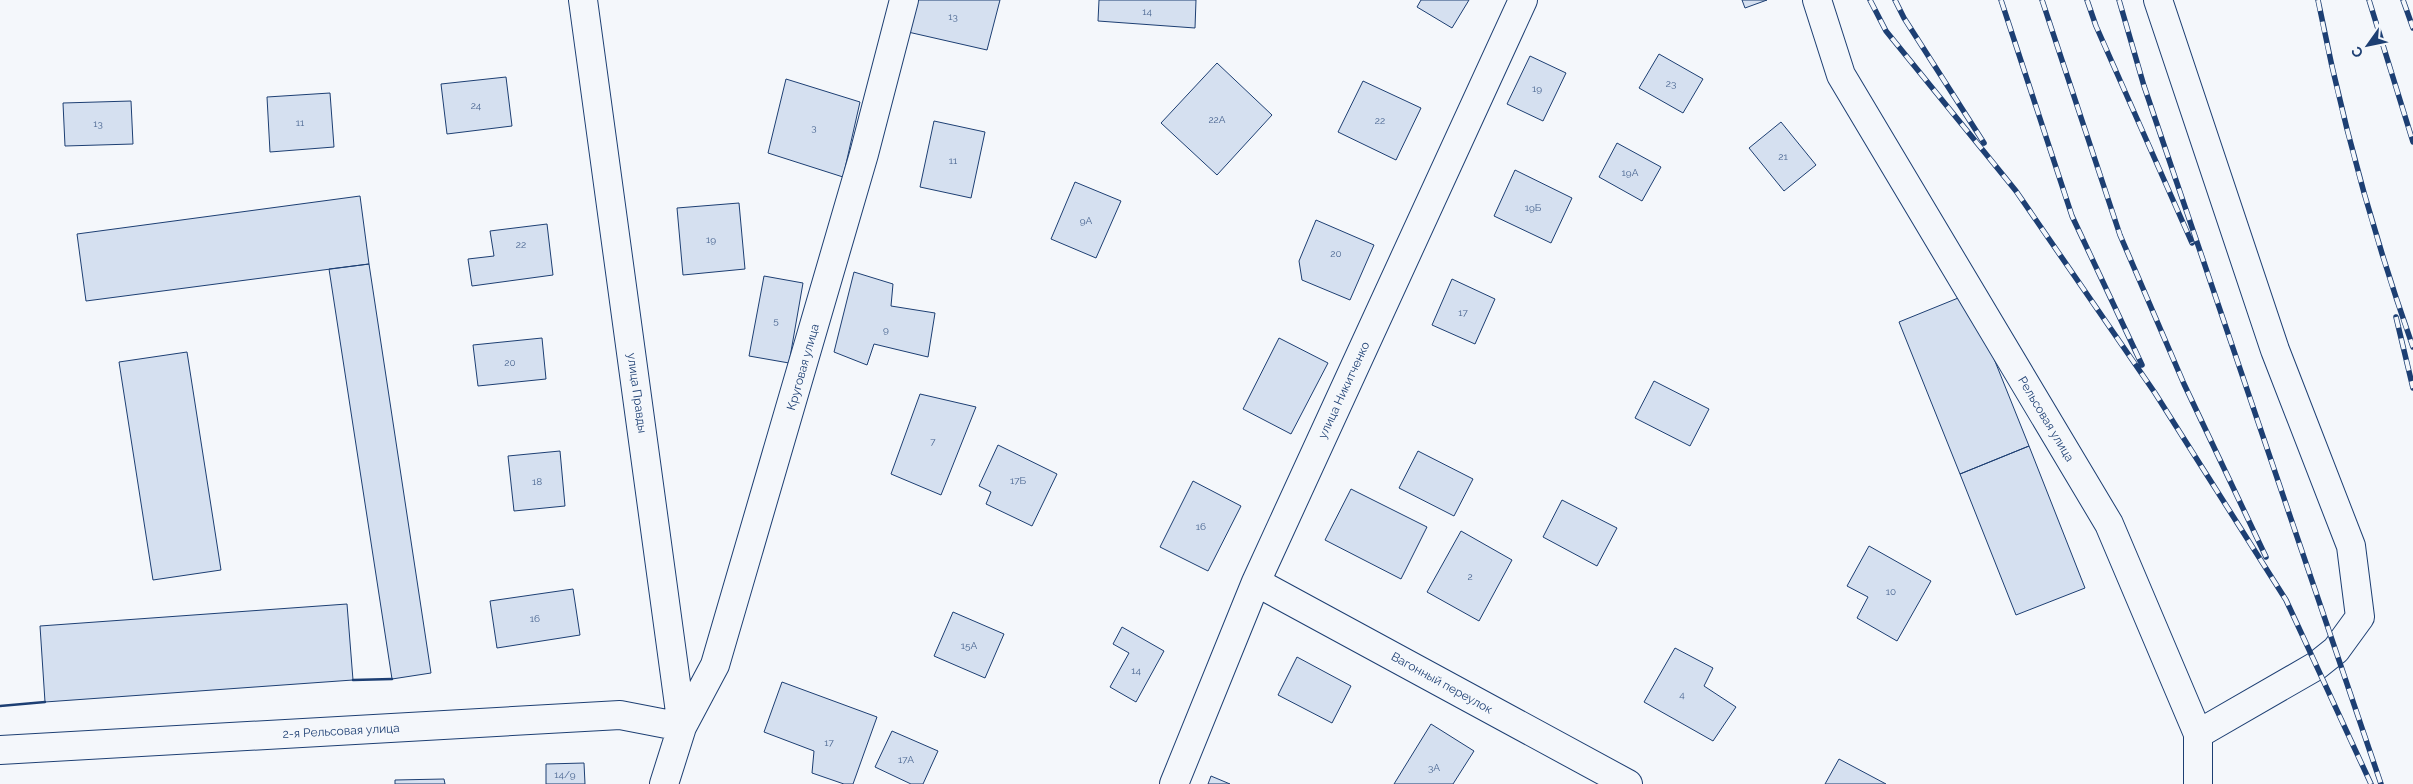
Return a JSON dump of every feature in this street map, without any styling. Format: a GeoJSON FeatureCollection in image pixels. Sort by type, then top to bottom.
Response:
{"type":"FeatureCollection","features":[{"type":"Feature","properties":{"kind":"street","name":"улица Правды"},"geometry":{"type":"LineString","coordinates":[[583,0],[682,727],[664,784]]}},
{"type":"Feature","properties":{"kind":"street","name":"Круговая улица"},"geometry":{"type":"LineString","coordinates":[[682,727],[715,665],[861,164],[904,0]]}},
{"type":"Feature","properties":{"kind":"street","name":"улица Никитченко"},"geometry":{"type":"LineString","coordinates":[[1174,784],[1256,582],[1523,0]]}},
{"type":"Feature","properties":{"kind":"street","name":"Рельсовая улица"},"geometry":{"type":"LineString","coordinates":[[1817,0],[1841,75],[2109,524],[2198,734],[2198,784]]}},
{"type":"Feature","properties":{"kind":"street"},"geometry":{"type":"LineString","coordinates":[[2158,0],[2275,350],[2351,546],[2360,617],[2336,650],[2316,666],[2198,734]]}},
{"type":"Feature","properties":{"kind":"street","name":"Вагонный переулок"},"geometry":{"type":"LineString","coordinates":[[1256,582],[1628,784]]}},
{"type":"Feature","properties":{"kind":"street","name":"2-я Рельсовая улица"},"geometry":{"type":"LineString","coordinates":[[0,750],[620,715],[682,727]]}},
{"type":"Feature","properties":{"kind":"building"},"geometry":{"type":"Polygon","coordinates":[[[914,0],[1000,0],[987,50],[908,32],[914,0]]]}},
{"type":"Feature","properties":{"kind":"building"},"geometry":{"type":"Polygon","coordinates":[[[1099,0],[1196,0],[1195,28],[1098,21],[1099,0]]]}},
{"type":"Feature","properties":{"kind":"building"},"geometry":{"type":"Polygon","coordinates":[[[1421,0],[1469,0],[1452,28],[1417,7],[1421,0]]]}},
{"type":"Feature","properties":{"kind":"building"},"geometry":{"type":"Polygon","coordinates":[[[1742,0],[1767,0],[1745,8],[1742,0]]]}},
{"type":"Feature","properties":{"kind":"building"},"geometry":{"type":"Polygon","coordinates":[[[1659,54],[1703,79],[1683,113],[1639,88],[1659,54]]]}},
{"type":"Feature","properties":{"kind":"building"},"geometry":{"type":"Polygon","coordinates":[[[1530,56],[1566,73],[1543,121],[1507,104],[1530,56]]]}},
{"type":"Feature","properties":{"kind":"building"},"geometry":{"type":"Polygon","coordinates":[[[1217,63],[1272,115],[1217,175],[1161,123],[1217,63]]]}},
{"type":"Feature","properties":{"kind":"building"},"geometry":{"type":"Polygon","coordinates":[[[506,77],[512,126],[447,134],[441,84],[506,77]]]}},
{"type":"Feature","properties":{"kind":"building"},"geometry":{"type":"Polygon","coordinates":[[[786,79],[860,102],[843,177],[768,153],[786,79]]]}},
{"type":"Feature","properties":{"kind":"building"},"geometry":{"type":"Polygon","coordinates":[[[1363,81],[1421,108],[1396,160],[1338,132],[1363,81]]]}},
{"type":"Feature","properties":{"kind":"building"},"geometry":{"type":"Polygon","coordinates":[[[330,93],[334,147],[270,152],[267,97],[330,93]]]}},
{"type":"Feature","properties":{"kind":"building"},"geometry":{"type":"Polygon","coordinates":[[[131,101],[133,144],[65,146],[63,103],[131,101]]]}},
{"type":"Feature","properties":{"kind":"building"},"geometry":{"type":"Polygon","coordinates":[[[934,121],[985,132],[971,198],[920,187],[934,121]]]}},
{"type":"Feature","properties":{"kind":"building"},"geometry":{"type":"Polygon","coordinates":[[[1781,122],[1816,165],[1784,191],[1749,148],[1781,122]]]}},
{"type":"Feature","properties":{"kind":"building"},"geometry":{"type":"Polygon","coordinates":[[[1617,143],[1661,167],[1642,201],[1599,177],[1617,143]]]}},
{"type":"Feature","properties":{"kind":"building"},"geometry":{"type":"Polygon","coordinates":[[[1515,170],[1572,198],[1551,243],[1494,216],[1515,170]]]}},
{"type":"Feature","properties":{"kind":"building"},"geometry":{"type":"Polygon","coordinates":[[[1075,182],[1121,201],[1096,258],[1051,239],[1075,182]]]}},
{"type":"Feature","properties":{"kind":"building"},"geometry":{"type":"Polygon","coordinates":[[[360,196],[369,264],[86,301],[77,234],[360,196]]]}},
{"type":"Feature","properties":{"kind":"building"},"geometry":{"type":"Polygon","coordinates":[[[739,203],[745,269],[683,275],[677,208],[739,203]]]}},
{"type":"Feature","properties":{"kind":"building"},"geometry":{"type":"Polygon","coordinates":[[[1316,220],[1374,245],[1350,300],[1302,280],[1299,261],[1316,220]]]}},
{"type":"Feature","properties":{"kind":"building"},"geometry":{"type":"Polygon","coordinates":[[[547,224],[553,275],[472,286],[468,259],[494,256],[490,231],[547,224]]]}},
{"type":"Feature","properties":{"kind":"building"},"geometry":{"type":"Polygon","coordinates":[[[369,264],[431,673],[392,679],[329,269],[369,264]]]}},
{"type":"Feature","properties":{"kind":"building"},"geometry":{"type":"Polygon","coordinates":[[[854,272],[893,284],[891,306],[935,313],[928,357],[874,344],[867,365],[834,352],[854,272]]]}},
{"type":"Feature","properties":{"kind":"building"},"geometry":{"type":"Polygon","coordinates":[[[764,276],[803,283],[789,363],[749,356],[764,276]]]}},
{"type":"Feature","properties":{"kind":"building"},"geometry":{"type":"Polygon","coordinates":[[[1452,279],[1495,299],[1475,344],[1432,325],[1452,279]]]}},
{"type":"Feature","properties":{"kind":"building"},"geometry":{"type":"Polygon","coordinates":[[[1968,294],[2029,446],[1960,474],[1899,322],[1968,294]]]}},
{"type":"Feature","properties":{"kind":"building"},"geometry":{"type":"Polygon","coordinates":[[[542,338],[546,379],[478,386],[473,345],[542,338]]]}},
{"type":"Feature","properties":{"kind":"building"},"geometry":{"type":"Polygon","coordinates":[[[1279,338],[1328,363],[1291,434],[1243,409],[1279,338]]]}},
{"type":"Feature","properties":{"kind":"building"},"geometry":{"type":"Polygon","coordinates":[[[187,352],[221,570],[153,580],[119,362],[187,352]]]}},
{"type":"Feature","properties":{"kind":"building"},"geometry":{"type":"Polygon","coordinates":[[[1654,381],[1709,409],[1690,446],[1635,418],[1654,381]]]}},
{"type":"Feature","properties":{"kind":"building"},"geometry":{"type":"Polygon","coordinates":[[[920,394],[976,407],[941,495],[891,474],[920,394]]]}},
{"type":"Feature","properties":{"kind":"building"},"geometry":{"type":"Polygon","coordinates":[[[998,445],[1057,474],[1032,526],[986,504],[991,492],[979,486],[998,445]]]}},
{"type":"Feature","properties":{"kind":"building"},"geometry":{"type":"Polygon","coordinates":[[[2029,446],[2085,588],[2016,615],[1960,474],[2029,446]]]}},
{"type":"Feature","properties":{"kind":"building"},"geometry":{"type":"Polygon","coordinates":[[[560,451],[565,506],[514,511],[508,456],[560,451]]]}},
{"type":"Feature","properties":{"kind":"building"},"geometry":{"type":"Polygon","coordinates":[[[1418,451],[1473,479],[1454,516],[1399,488],[1418,451]]]}},
{"type":"Feature","properties":{"kind":"building"},"geometry":{"type":"Polygon","coordinates":[[[1193,481],[1241,506],[1208,571],[1160,547],[1193,481]]]}},
{"type":"Feature","properties":{"kind":"building"},"geometry":{"type":"Polygon","coordinates":[[[1351,489],[1427,527],[1401,579],[1325,540],[1351,489]]]}},
{"type":"Feature","properties":{"kind":"building"},"geometry":{"type":"Polygon","coordinates":[[[1562,500],[1617,528],[1597,566],[1543,537],[1562,500]]]}},
{"type":"Feature","properties":{"kind":"building"},"geometry":{"type":"Polygon","coordinates":[[[1461,531],[1512,560],[1479,621],[1427,592],[1461,531]]]}},
{"type":"Feature","properties":{"kind":"building"},"geometry":{"type":"Polygon","coordinates":[[[1869,546],[1931,581],[1897,641],[1857,618],[1868,597],[1847,586],[1869,546]]]}},
{"type":"Feature","properties":{"kind":"building"},"geometry":{"type":"Polygon","coordinates":[[[573,589],[580,635],[497,648],[490,601],[573,589]]]}},
{"type":"Feature","properties":{"kind":"building"},"geometry":{"type":"Polygon","coordinates":[[[347,604],[353,680],[45,702],[40,626],[347,604]]]}},
{"type":"Feature","properties":{"kind":"building"},"geometry":{"type":"Polygon","coordinates":[[[953,612],[1004,634],[985,678],[934,656],[953,612]]]}},
{"type":"Feature","properties":{"kind":"building"},"geometry":{"type":"Polygon","coordinates":[[[1122,627],[1164,651],[1136,702],[1110,687],[1129,653],[1113,644],[1122,627]]]}},
{"type":"Feature","properties":{"kind":"building"},"geometry":{"type":"Polygon","coordinates":[[[1675,648],[1713,668],[1704,686],[1736,707],[1713,741],[1644,702],[1675,648]]]}},
{"type":"Feature","properties":{"kind":"building"},"geometry":{"type":"Polygon","coordinates":[[[1297,657],[1351,686],[1332,723],[1278,695],[1297,657]]]}},
{"type":"Feature","properties":{"kind":"building"},"geometry":{"type":"Polygon","coordinates":[[[782,682],[877,717],[853,784],[844,784],[812,773],[814,751],[764,732],[782,682]]]}},
{"type":"Feature","properties":{"kind":"building"},"geometry":{"type":"Polygon","coordinates":[[[1431,724],[1474,751],[1453,784],[1394,784],[1431,724]]]}},
{"type":"Feature","properties":{"kind":"building"},"geometry":{"type":"Polygon","coordinates":[[[892,731],[938,751],[923,784],[911,784],[875,767],[892,731]]]}},
{"type":"Feature","properties":{"kind":"building"},"geometry":{"type":"Polygon","coordinates":[[[1839,759],[1886,784],[1825,784],[1839,759]]]}},
{"type":"Feature","properties":{"kind":"building"},"geometry":{"type":"Polygon","coordinates":[[[584,763],[585,784],[546,784],[546,764],[584,763]]]}},
{"type":"Feature","properties":{"kind":"building"},"geometry":{"type":"Polygon","coordinates":[[[1211,776],[1230,784],[1208,784],[1211,776]]]}},
{"type":"Feature","properties":{"kind":"building"},"geometry":{"type":"Polygon","coordinates":[[[444,779],[445,784],[395,784],[395,780],[444,779]]]}},
{"type":"Feature","properties":{"kind":"railway"},"geometry":{"type":"LineString","coordinates":[[1870,0],[1886,31],[2016,191],[2155,393],[2286,600],[2371,784]]}},
{"type":"Feature","properties":{"kind":"railway"},"geometry":{"type":"LineString","coordinates":[[1895,0],[1904,18],[1984,143]]}},
{"type":"Feature","properties":{"kind":"railway"},"geometry":{"type":"LineString","coordinates":[[2001,0],[2072,216],[2142,365]]}},
{"type":"Feature","properties":{"kind":"railway"},"geometry":{"type":"LineString","coordinates":[[2042,0],[2120,235],[2184,384],[2266,557]]}},
{"type":"Feature","properties":{"kind":"railway"},"geometry":{"type":"LineString","coordinates":[[2087,0],[2096,26],[2192,243]]}},
{"type":"Feature","properties":{"kind":"railway"},"geometry":{"type":"LineString","coordinates":[[2119,0],[2144,86],[2381,784]]}},
{"type":"Feature","properties":{"kind":"railway"},"geometry":{"type":"LineString","coordinates":[[2318,0],[2337,88],[2359,175],[2413,347]]}},
{"type":"Feature","properties":{"kind":"railway"},"geometry":{"type":"LineString","coordinates":[[2369,0],[2413,142]]}},
{"type":"Feature","properties":{"kind":"railway"},"geometry":{"type":"LineString","coordinates":[[2403,0],[2413,28]]}},
{"type":"Feature","properties":{"kind":"railway"},"geometry":{"type":"LineString","coordinates":[[2396,317],[2413,388]]}},
{"type":"Feature","properties":{"kind":"wall"},"geometry":{"type":"LineString","coordinates":[[353,680],[392,679]]}},
{"type":"Feature","properties":{"kind":"wall"},"geometry":{"type":"LineString","coordinates":[[0,706],[45,702]]}}]}
